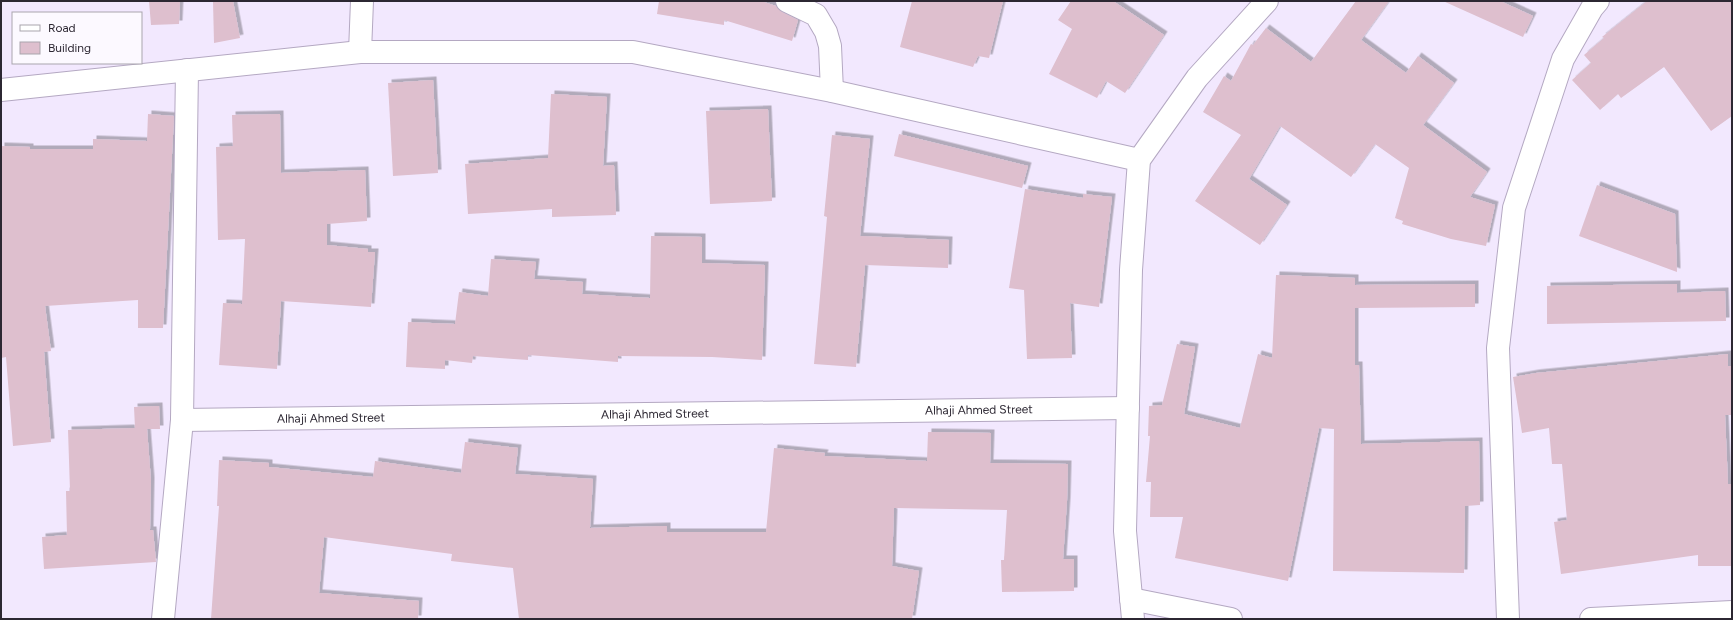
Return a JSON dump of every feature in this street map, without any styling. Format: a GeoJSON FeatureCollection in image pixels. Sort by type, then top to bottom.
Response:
{"type":"FeatureCollection","features":[{"type":"Feature","properties":{"kind":"street"},"geometry":{"type":"LineString","coordinates":[[360,52],[362,1]]}},
{"type":"Feature","properties":{"kind":"street"},"geometry":{"type":"LineString","coordinates":[[787,1],[816,15],[826,32],[830,46],[832,92]]}},
{"type":"Feature","properties":{"kind":"street"},"geometry":{"type":"LineString","coordinates":[[1230,619],[1132,609],[1125,531],[1130,270],[1139,160],[1197,78],[1267,1]]}},
{"type":"Feature","properties":{"kind":"street"},"geometry":{"type":"LineString","coordinates":[[1508,619],[1498,348],[1514,208],[1564,59],[1592,8],[1598,1]]}},
{"type":"Feature","properties":{"kind":"street"},"geometry":{"type":"LineString","coordinates":[[1,90],[360,52],[634,52],[832,92],[1139,160]]}},
{"type":"Feature","properties":{"kind":"street"},"geometry":{"type":"LineString","coordinates":[[163,619],[182,420],[187,70]]}},
{"type":"Feature","properties":{"kind":"street","name":"Alhaji Ahmed Street"},"geometry":{"type":"LineString","coordinates":[[182,420],[1128,408]]}},
{"type":"Feature","properties":{"kind":"street"},"geometry":{"type":"LineString","coordinates":[[1591,619],[1665,614],[1732,612]]}},
{"type":"Feature","properties":{"kind":"building"},"geometry":{"type":"Polygon","coordinates":[[[149,1],[180,1],[179,24],[151,25],[149,1]]]}},
{"type":"Feature","properties":{"kind":"building"},"geometry":{"type":"Polygon","coordinates":[[[213,1],[233,1],[240,38],[214,43],[213,1]]]}},
{"type":"Feature","properties":{"kind":"building"},"geometry":{"type":"Polygon","coordinates":[[[659,1],[761,1],[776,6],[782,12],[798,20],[792,41],[724,20],[724,25],[657,14],[659,1]]]}},
{"type":"Feature","properties":{"kind":"building"},"geometry":{"type":"Polygon","coordinates":[[[912,1],[1003,1],[989,58],[978,56],[973,67],[900,47],[912,1]]]}},
{"type":"Feature","properties":{"kind":"building"},"geometry":{"type":"Polygon","coordinates":[[[1071,1],[1113,1],[1164,35],[1125,93],[1106,81],[1097,98],[1049,74],[1072,29],[1058,20],[1071,1]]]}},
{"type":"Feature","properties":{"kind":"building"},"geometry":{"type":"Polygon","coordinates":[[[1356,1],[1389,1],[1361,40],[1406,73],[1418,56],[1454,83],[1423,125],[1487,172],[1470,197],[1495,205],[1486,246],[1451,239],[1402,224],[1403,221],[1395,218],[1409,168],[1375,144],[1351,177],[1280,126],[1249,179],[1287,205],[1260,245],[1195,201],[1241,135],[1203,112],[1224,76],[1231,81],[1251,44],[1253,45],[1266,28],[1311,62],[1356,1]]]}},
{"type":"Feature","properties":{"kind":"building"},"geometry":{"type":"Polygon","coordinates":[[[1443,1],[1500,1],[1533,16],[1523,37],[1443,1]]]}},
{"type":"Feature","properties":{"kind":"building"},"geometry":{"type":"Polygon","coordinates":[[[1647,1],[1732,1],[1732,116],[1711,131],[1664,67],[1621,98],[1618,94],[1600,110],[1572,80],[1591,63],[1584,55],[1604,38],[1602,37],[1647,1]]]}},
{"type":"Feature","properties":{"kind":"building"},"geometry":{"type":"Polygon","coordinates":[[[433,80],[438,173],[393,176],[388,83],[433,80]]]}},
{"type":"Feature","properties":{"kind":"building"},"geometry":{"type":"Polygon","coordinates":[[[551,94],[607,97],[603,166],[614,165],[616,215],[552,217],[552,209],[468,214],[465,164],[548,158],[551,94]]]}},
{"type":"Feature","properties":{"kind":"building"},"geometry":{"type":"Polygon","coordinates":[[[768,109],[772,201],[710,204],[706,111],[768,109]]]}},
{"type":"Feature","properties":{"kind":"building"},"geometry":{"type":"Polygon","coordinates":[[[148,114],[174,116],[163,328],[138,328],[138,300],[45,306],[51,351],[44,352],[51,442],[13,446],[6,357],[1,358],[1,146],[30,147],[30,149],[93,149],[93,139],[147,141],[148,114]]]}},
{"type":"Feature","properties":{"kind":"building"},"geometry":{"type":"Polygon","coordinates":[[[280,114],[281,173],[365,170],[367,221],[327,224],[327,245],[368,249],[368,252],[375,252],[371,307],[281,301],[277,369],[219,365],[223,303],[242,304],[245,239],[218,240],[216,147],[233,146],[232,115],[280,114]]]}},
{"type":"Feature","properties":{"kind":"building"},"geometry":{"type":"Polygon","coordinates":[[[899,134],[1028,166],[1022,188],[894,156],[899,134]]]}},
{"type":"Feature","properties":{"kind":"building"},"geometry":{"type":"Polygon","coordinates":[[[832,135],[870,139],[860,236],[949,240],[948,268],[865,265],[856,367],[814,364],[827,217],[824,216],[832,135]]]}},
{"type":"Feature","properties":{"kind":"building"},"geometry":{"type":"Polygon","coordinates":[[[1597,185],[1675,214],[1677,272],[1579,236],[1597,185]]]}},
{"type":"Feature","properties":{"kind":"building"},"geometry":{"type":"Polygon","coordinates":[[[1025,189],[1083,198],[1083,194],[1112,197],[1099,307],[1070,303],[1072,358],[1027,359],[1024,290],[1009,288],[1025,189]]]}},
{"type":"Feature","properties":{"kind":"building"},"geometry":{"type":"Polygon","coordinates":[[[651,236],[702,237],[702,263],[765,265],[762,360],[712,357],[618,356],[618,362],[528,355],[528,360],[473,356],[472,363],[445,360],[445,369],[406,367],[408,322],[455,324],[459,292],[488,296],[491,259],[536,262],[534,279],[583,282],[582,294],[650,298],[651,236]]]}},
{"type":"Feature","properties":{"kind":"building"},"geometry":{"type":"Polygon","coordinates":[[[1276,275],[1355,278],[1355,285],[1475,284],[1475,307],[1355,308],[1355,365],[1359,365],[1361,444],[1479,441],[1480,505],[1465,506],[1464,573],[1333,571],[1334,429],[1319,428],[1288,581],[1175,558],[1183,517],[1150,517],[1151,482],[1146,482],[1150,436],[1148,436],[1149,406],[1162,405],[1177,344],[1195,347],[1184,414],[1240,428],[1258,354],[1272,358],[1276,275]]]}},
{"type":"Feature","properties":{"kind":"building"},"geometry":{"type":"Polygon","coordinates":[[[1677,284],[1677,293],[1725,291],[1726,321],[1547,324],[1547,286],[1677,284]]]}},
{"type":"Feature","properties":{"kind":"building"},"geometry":{"type":"Polygon","coordinates":[[[1728,354],[1728,366],[1732,366],[1732,415],[1725,415],[1728,484],[1732,484],[1732,566],[1698,566],[1698,555],[1561,574],[1554,522],[1567,520],[1562,464],[1552,464],[1549,428],[1522,433],[1513,377],[1536,373],[1728,354]]]}},
{"type":"Feature","properties":{"kind":"building"},"geometry":{"type":"Polygon","coordinates":[[[159,406],[160,429],[147,429],[151,481],[150,530],[153,530],[156,562],[44,569],[42,537],[67,535],[66,491],[70,491],[68,430],[135,428],[134,407],[159,406]]]}},
{"type":"Feature","properties":{"kind":"building"},"geometry":{"type":"Polygon","coordinates":[[[928,432],[991,433],[990,463],[1068,464],[1063,559],[1074,559],[1074,591],[1002,592],[1001,560],[1004,560],[1007,510],[894,508],[892,566],[919,571],[912,619],[519,619],[513,568],[451,561],[452,554],[324,537],[319,593],[419,601],[418,619],[211,619],[219,506],[217,506],[219,460],[269,463],[269,467],[373,477],[375,461],[461,473],[465,442],[518,448],[515,474],[593,479],[590,528],[667,526],[667,532],[766,532],[774,448],[825,453],[824,456],[927,461],[928,432]]]}}]}
